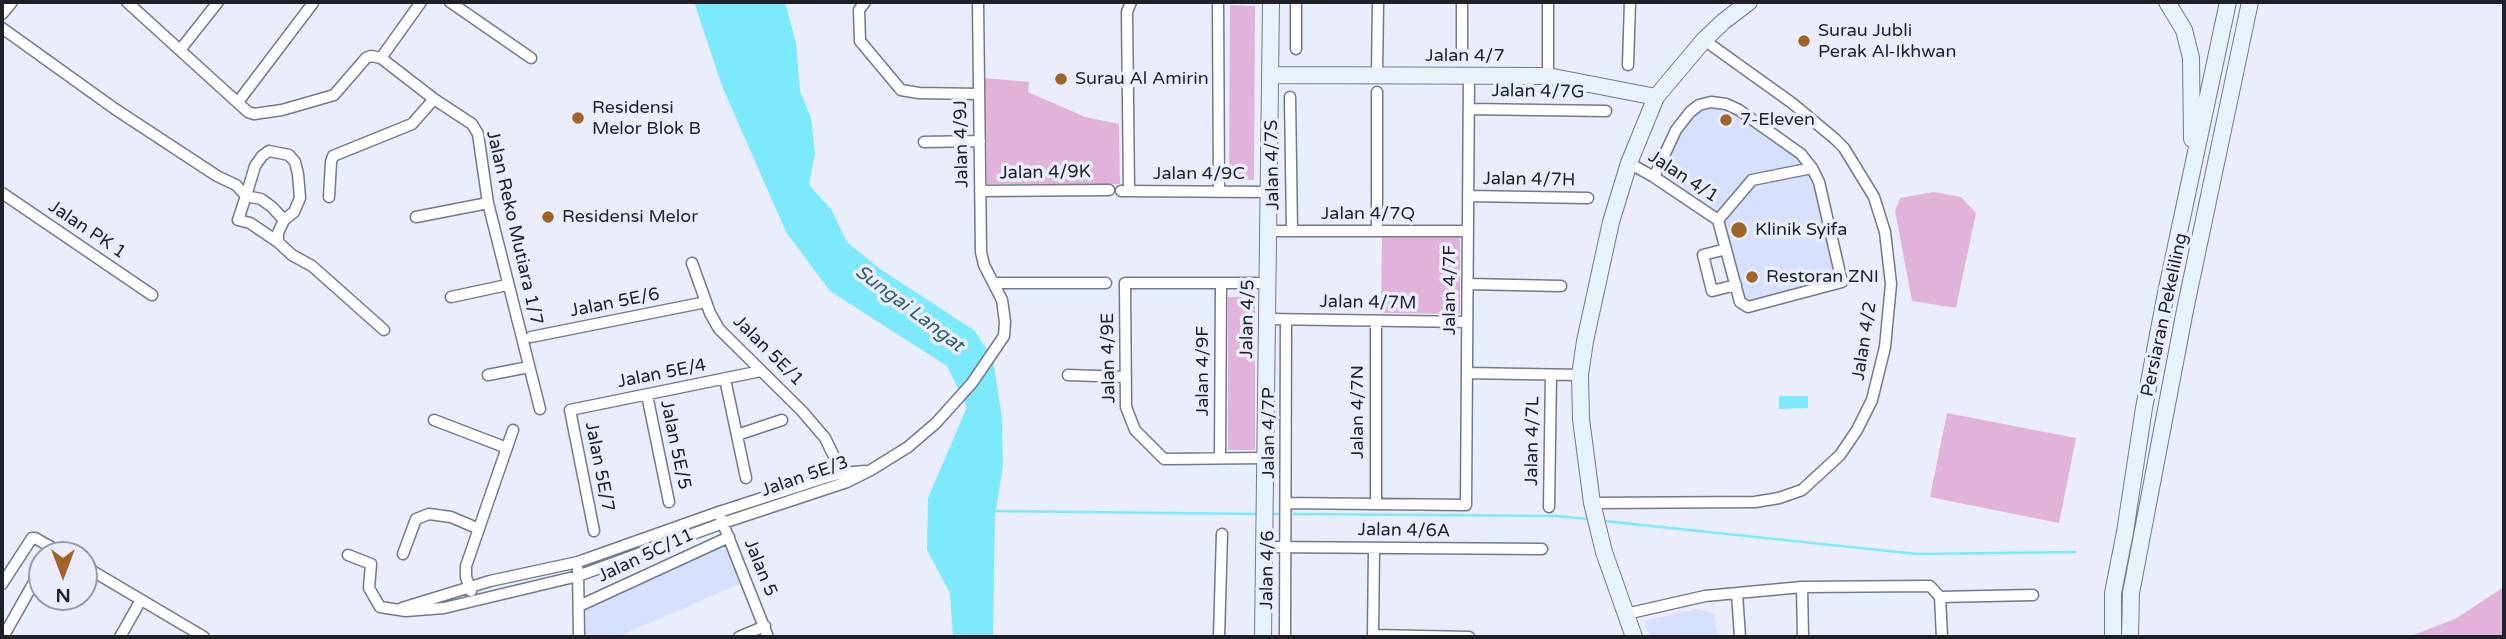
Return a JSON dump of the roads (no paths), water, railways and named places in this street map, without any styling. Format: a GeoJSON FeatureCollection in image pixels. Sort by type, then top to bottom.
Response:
{"type":"FeatureCollection","features":[{"type":"Feature","properties":{"kind":"street"},"geometry":{"type":"LineString","coordinates":[[2,14],[12,2]]}},
{"type":"Feature","properties":{"kind":"street"},"geometry":{"type":"LineString","coordinates":[[127,2],[254,114],[282,110],[334,95],[366,58],[381,58],[421,2]]}},
{"type":"Feature","properties":{"kind":"street"},"geometry":{"type":"LineString","coordinates":[[180,50],[218,2]]}},
{"type":"Feature","properties":{"kind":"street"},"geometry":{"type":"LineString","coordinates":[[450,2],[531,58]]}},
{"type":"Feature","properties":{"kind":"street"},"geometry":{"type":"LineString","coordinates":[[864,2],[859,10],[860,41],[901,90],[979,94]]}},
{"type":"Feature","properties":{"kind":"street","name":"Jalan 4/9J"},"geometry":{"type":"LineString","coordinates":[[871,470],[908,447],[936,424],[954,405],[1004,336],[1006,322],[1002,300],[982,259],[978,2]]}},
{"type":"Feature","properties":{"kind":"street","name":"Jalan 4/9C"},"geometry":{"type":"LineString","coordinates":[[1131,2],[1127,12],[1125,191],[1268,192]]}},
{"type":"Feature","properties":{"kind":"street"},"geometry":{"type":"LineString","coordinates":[[1218,2],[1219,192]]}},
{"type":"Feature","properties":{"kind":"street","name":"Jalan 4/5"},"geometry":{"type":"LineString","coordinates":[[1263,637],[1271,2]]}},
{"type":"Feature","properties":{"kind":"street"},"geometry":{"type":"LineString","coordinates":[[1296,2],[1296,49]]}},
{"type":"Feature","properties":{"kind":"street"},"geometry":{"type":"LineString","coordinates":[[1377,75],[1378,2]]}},
{"type":"Feature","properties":{"kind":"street"},"geometry":{"type":"LineString","coordinates":[[1462,2],[1462,51]]}},
{"type":"Feature","properties":{"kind":"street"},"geometry":{"type":"LineString","coordinates":[[1548,2],[1548,76]]}},
{"type":"Feature","properties":{"kind":"street"},"geometry":{"type":"LineString","coordinates":[[1628,65],[1630,2]]}},
{"type":"Feature","properties":{"kind":"street"},"geometry":{"type":"LineString","coordinates":[[1634,637],[1604,552],[1592,503],[1581,419],[1580,375],[1595,289],[1629,163],[1656,97],[1704,40],[1749,2]]}},
{"type":"Feature","properties":{"kind":"street"},"geometry":{"type":"LineString","coordinates":[[2167,2],[2185,30],[2191,58],[2192,173]]}},
{"type":"Feature","properties":{"kind":"street","name":"Persiaran Pekeliling"},"geometry":{"type":"LineString","coordinates":[[2113,637],[2113,593],[2142,423],[2166,293],[2228,2]]}},
{"type":"Feature","properties":{"kind":"street","name":"Persiaran Pekeliling"},"geometry":{"type":"LineString","coordinates":[[2130,637],[2131,593],[2162,427],[2250,2]]}},
{"type":"Feature","properties":{"kind":"street"},"geometry":{"type":"LineString","coordinates":[[238,102],[313,3]]}},
{"type":"Feature","properties":{"kind":"street"},"geometry":{"type":"LineString","coordinates":[[2,28],[114,110],[217,176],[236,185],[246,196],[267,203],[284,219]]}},
{"type":"Feature","properties":{"kind":"street","name":"Jalan 4/2"},"geometry":{"type":"LineString","coordinates":[[1592,503],[1755,502],[1779,498],[1801,490],[1840,455],[1857,430],[1872,400],[1885,347],[1891,284],[1885,232],[1874,197],[1844,148],[1792,103],[1704,40]]}},
{"type":"Feature","properties":{"kind":"street","name":"Jalan Reko Mutiara 1/7"},"geometry":{"type":"LineString","coordinates":[[381,58],[472,124],[478,134],[488,203],[540,409]]}},
{"type":"Feature","properties":{"kind":"street","name":"Jalan 4/7"},"geometry":{"type":"LineString","coordinates":[[1271,75],[1548,76],[1656,97]]}},
{"type":"Feature","properties":{"kind":"street","name":"Jalan 4/7F"},"geometry":{"type":"LineString","coordinates":[[1376,504],[1466,505],[1469,75]]}},
{"type":"Feature","properties":{"kind":"street"},"geometry":{"type":"LineString","coordinates":[[1377,92],[1377,231]]}},
{"type":"Feature","properties":{"kind":"street","name":"Jalan 4/7S"},"geometry":{"type":"LineString","coordinates":[[1290,97],[1292,231]]}},
{"type":"Feature","properties":{"kind":"street"},"geometry":{"type":"LineString","coordinates":[[329,197],[333,156],[412,124],[434,99]]}},
{"type":"Feature","properties":{"kind":"street"},"geometry":{"type":"LineString","coordinates":[[1654,177],[1676,130],[1699,105],[1711,103],[1726,104],[1739,110],[1801,154],[1812,167],[1752,180],[1718,220]]}},
{"type":"Feature","properties":{"kind":"street","name":"Jalan 4/7G"},"geometry":{"type":"LineString","coordinates":[[1469,109],[1606,111]]}},
{"type":"Feature","properties":{"kind":"street"},"geometry":{"type":"LineString","coordinates":[[924,142],[980,141]]}},
{"type":"Feature","properties":{"kind":"street"},"geometry":{"type":"LineString","coordinates":[[278,242],[278,233],[284,219],[294,212],[300,198],[295,162],[289,155],[269,151],[261,156],[255,166],[239,220],[250,223],[292,255],[312,266],[384,330]]}},
{"type":"Feature","properties":{"kind":"street","name":"Jalan 4/1"},"geometry":{"type":"LineString","coordinates":[[1629,163],[1718,220],[1741,302],[1748,307],[1842,282],[1819,182],[1812,167]]}},
{"type":"Feature","properties":{"kind":"street","name":"Jalan 4/9K"},"geometry":{"type":"LineString","coordinates":[[980,191],[1109,190]]}},
{"type":"Feature","properties":{"kind":"street","name":"Jalan PK 1"},"geometry":{"type":"LineString","coordinates":[[2,193],[152,295]]}},
{"type":"Feature","properties":{"kind":"street","name":"Jalan 4/7H"},"geometry":{"type":"LineString","coordinates":[[1468,196],[1588,198]]}},
{"type":"Feature","properties":{"kind":"street"},"geometry":{"type":"LineString","coordinates":[[416,217],[488,203]]}},
{"type":"Feature","properties":{"kind":"street","name":"Jalan 4/7Q"},"geometry":{"type":"LineString","coordinates":[[1269,231],[1468,231]]}},
{"type":"Feature","properties":{"kind":"street"},"geometry":{"type":"LineString","coordinates":[[1726,249],[1703,255],[1712,291],[1736,285]]}},
{"type":"Feature","properties":{"kind":"street","name":"Jalan 5E/1"},"geometry":{"type":"LineString","coordinates":[[692,263],[719,329],[802,411],[825,438],[845,477]]}},
{"type":"Feature","properties":{"kind":"street"},"geometry":{"type":"LineString","coordinates":[[994,284],[1106,283]]}},
{"type":"Feature","properties":{"kind":"street","name":"Jalan 4/9E"},"geometry":{"type":"LineString","coordinates":[[1266,458],[1164,459],[1135,430],[1126,407],[1125,283],[1268,284]]}},
{"type":"Feature","properties":{"kind":"street","name":"Jalan 4/9F"},"geometry":{"type":"LineString","coordinates":[[1220,458],[1221,284]]}},
{"type":"Feature","properties":{"kind":"street"},"geometry":{"type":"LineString","coordinates":[[1468,284],[1560,285]]}},
{"type":"Feature","properties":{"kind":"street"},"geometry":{"type":"LineString","coordinates":[[451,297],[507,285]]}},
{"type":"Feature","properties":{"kind":"street","name":"Jalan 5E/6"},"geometry":{"type":"LineString","coordinates":[[531,337],[706,302]]}},
{"type":"Feature","properties":{"kind":"street","name":"Jalan 4/7M"},"geometry":{"type":"LineString","coordinates":[[1268,319],[1467,322]]}},
{"type":"Feature","properties":{"kind":"street","name":"Jalan 4/7P"},"geometry":{"type":"LineString","coordinates":[[1286,320],[1286,503]]}},
{"type":"Feature","properties":{"kind":"street","name":"Jalan 4/7N"},"geometry":{"type":"LineString","coordinates":[[1376,321],[1376,504]]}},
{"type":"Feature","properties":{"kind":"street"},"geometry":{"type":"LineString","coordinates":[[488,375],[529,368]]}},
{"type":"Feature","properties":{"kind":"street","name":"Jalan 5E/4"},"geometry":{"type":"LineString","coordinates":[[570,410],[761,371]]}},
{"type":"Feature","properties":{"kind":"street","name":"Jalan 4/7L"},"geometry":{"type":"LineString","coordinates":[[1467,373],[1580,375]]}},
{"type":"Feature","properties":{"kind":"street"},"geometry":{"type":"LineString","coordinates":[[1068,375],[1126,377]]}},
{"type":"Feature","properties":{"kind":"street","name":"Jalan 4/7L"},"geometry":{"type":"LineString","coordinates":[[1549,507],[1551,375]]}},
{"type":"Feature","properties":{"kind":"street","name":"Jalan 5E/3"},"geometry":{"type":"LineString","coordinates":[[725,379],[746,478]]}},
{"type":"Feature","properties":{"kind":"street","name":"Jalan 5E/5"},"geometry":{"type":"LineString","coordinates":[[647,395],[669,502]]}},
{"type":"Feature","properties":{"kind":"street","name":"Jalan 5E/7"},"geometry":{"type":"LineString","coordinates":[[570,410],[594,530]]}},
{"type":"Feature","properties":{"kind":"street"},"geometry":{"type":"LineString","coordinates":[[737,435],[782,420]]}},
{"type":"Feature","properties":{"kind":"street"},"geometry":{"type":"LineString","coordinates":[[434,421],[507,448]]}},
{"type":"Feature","properties":{"kind":"street"},"geometry":{"type":"LineString","coordinates":[[2142,423],[2151,429],[2162,427]]}},
{"type":"Feature","properties":{"kind":"street"},"geometry":{"type":"LineString","coordinates":[[474,600],[466,577],[466,566],[513,430]]}},
{"type":"Feature","properties":{"kind":"street"},"geometry":{"type":"LineString","coordinates":[[824,478],[836,457]]}},
{"type":"Feature","properties":{"kind":"street","name":"Jalan 5E/1"},"geometry":{"type":"LineString","coordinates":[[836,457],[856,472]]}},
{"type":"Feature","properties":{"kind":"street","name":"Jalan 5E/3"},"geometry":{"type":"LineString","coordinates":[[399,610],[444,608],[578,576],[824,478],[845,477],[871,470]]}},
{"type":"Feature","properties":{"kind":"street","name":"Jalan 5E/3"},"geometry":{"type":"LineString","coordinates":[[399,610],[407,605],[469,586],[578,562],[871,470]]}},
{"type":"Feature","properties":{"kind":"street"},"geometry":{"type":"LineString","coordinates":[[1286,503],[1376,504]]}},
{"type":"Feature","properties":{"kind":"street","name":"Jalan 4/6"},"geometry":{"type":"LineString","coordinates":[[1285,637],[1286,503]]}},
{"type":"Feature","properties":{"kind":"street"},"geometry":{"type":"LineString","coordinates":[[402,554],[416,519],[429,514],[451,517],[479,529]]}},
{"type":"Feature","properties":{"kind":"street","name":"Jalan 5"},"geometry":{"type":"LineString","coordinates":[[721,518],[766,632]]}},
{"type":"Feature","properties":{"kind":"street"},"geometry":{"type":"LineString","coordinates":[[1219,637],[1222,534]]}},
{"type":"Feature","properties":{"kind":"street","name":"Jalan 5C/11"},"geometry":{"type":"LineString","coordinates":[[579,606],[729,537]]}},
{"type":"Feature","properties":{"kind":"street"},"geometry":{"type":"LineString","coordinates":[[3,579],[28,544]]}},
{"type":"Feature","properties":{"kind":"street","name":"Jalan 4/6A"},"geometry":{"type":"LineString","coordinates":[[1265,547],[1542,549]]}},
{"type":"Feature","properties":{"kind":"street"},"geometry":{"type":"LineString","coordinates":[[1374,548],[1373,636],[1469,637]]}},
{"type":"Feature","properties":{"kind":"street"},"geometry":{"type":"LineString","coordinates":[[348,555],[371,564],[369,588],[380,607],[399,610]]}},
{"type":"Feature","properties":{"kind":"street"},"geometry":{"type":"LineString","coordinates":[[578,562],[579,637]]}},
{"type":"Feature","properties":{"kind":"street"},"geometry":{"type":"LineString","coordinates":[[98,574],[204,637]]}},
{"type":"Feature","properties":{"kind":"street"},"geometry":{"type":"LineString","coordinates":[[1626,614],[1705,596],[1802,587],[1930,586],[1940,597],[1942,637]]}},
{"type":"Feature","properties":{"kind":"street"},"geometry":{"type":"LineString","coordinates":[[1802,587],[1803,637]]}},
{"type":"Feature","properties":{"kind":"street"},"geometry":{"type":"LineString","coordinates":[[3,637],[28,593]]}},
{"type":"Feature","properties":{"kind":"street"},"geometry":{"type":"LineString","coordinates":[[1737,593],[1740,637]]}},
{"type":"Feature","properties":{"kind":"street"},"geometry":{"type":"LineString","coordinates":[[1940,597],[2033,595]]}},
{"type":"Feature","properties":{"kind":"street"},"geometry":{"type":"LineString","coordinates":[[120,637],[141,600]]}},
{"type":"Feature","properties":{"kind":"street"},"geometry":{"type":"LineString","coordinates":[[743,636],[766,632]]}},
{"type":"Feature","properties":{"kind":"water","name":"Sungai Langat"},"geometry":{"type":"Polygon","coordinates":[[[694,2],[785,2],[796,43],[800,91],[811,118],[815,154],[809,185],[831,209],[847,242],[880,269],[975,331],[993,360],[1002,418],[1003,466],[995,516],[993,637],[953,637],[950,593],[927,550],[928,498],[967,407],[947,366],[830,291],[786,232],[722,86],[694,2]]]}},
{"type":"Feature","properties":{"kind":"water"},"geometry":{"type":"Polygon","coordinates":[[[1779,396],[1808,396],[1808,408],[1779,409],[1779,396]]]}},
{"type":"Feature","properties":{"kind":"waterway"},"geometry":{"type":"LineString","coordinates":[[994,511],[1257,514]]}},
{"type":"Feature","properties":{"kind":"waterway"},"geometry":{"type":"LineString","coordinates":[[1274,514],[1279,514]]}},
{"type":"Feature","properties":{"kind":"waterway"},"geometry":{"type":"LineString","coordinates":[[1294,514],[1557,516],[1587,519]]}},
{"type":"Feature","properties":{"kind":"waterway"},"geometry":{"type":"LineString","coordinates":[[1604,521],[1917,554],[2075,552]]}},
{"type":"Feature","properties":{"kind":"place","name":"Surau Jubli Perak Al-Ikhwan"},"geometry":{"type":"Point","coordinates":[1804,41]}},
{"type":"Feature","properties":{"kind":"place","name":"Surau Al Amirin"},"geometry":{"type":"Point","coordinates":[1061,79]}},
{"type":"Feature","properties":{"kind":"place","name":"Residensi Melor Blok B"},"geometry":{"type":"Point","coordinates":[578,118]}},
{"type":"Feature","properties":{"kind":"place","name":"7-Eleven"},"geometry":{"type":"Point","coordinates":[1726,120]}},
{"type":"Feature","properties":{"kind":"place","name":"Residensi Melor"},"geometry":{"type":"Point","coordinates":[548,217]}},
{"type":"Feature","properties":{"kind":"place","name":"Klinik Syifa"},"geometry":{"type":"Point","coordinates":[1739,230]}},
{"type":"Feature","properties":{"kind":"place","name":"Restoran ZNI"},"geometry":{"type":"Point","coordinates":[1752,277]}}]}
